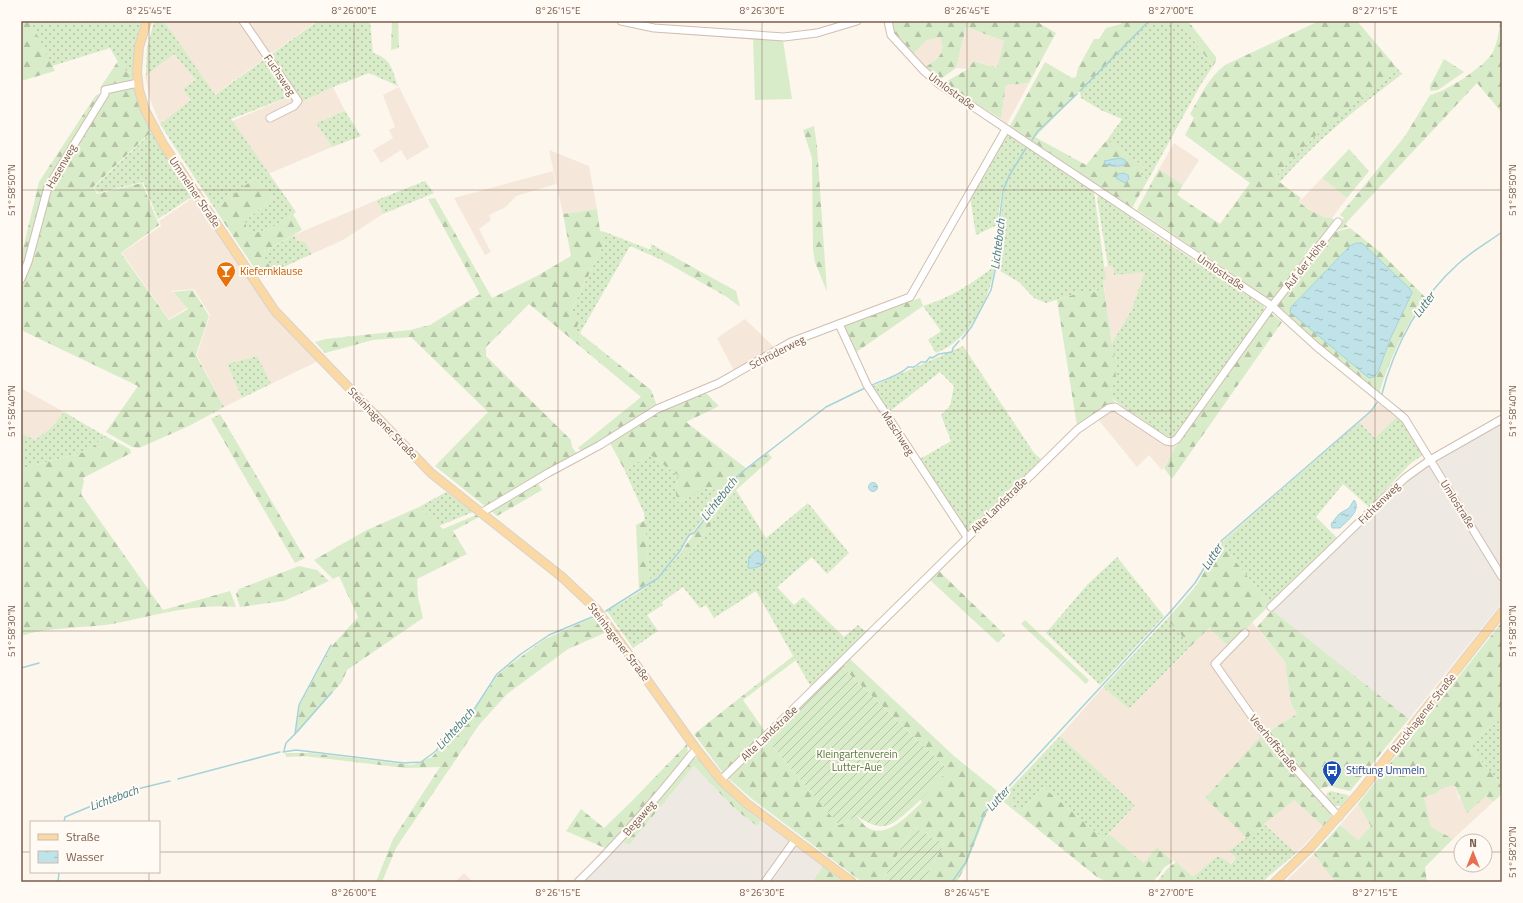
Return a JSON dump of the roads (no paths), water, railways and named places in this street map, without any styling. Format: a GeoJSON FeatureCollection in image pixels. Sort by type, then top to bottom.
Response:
{"type":"FeatureCollection","features":[{"type":"Feature","properties":{"kind":"main road","name":"Ummelner Straße"},"geometry":{"type":"LineString","coordinates":[[147,21],[138,58],[138,83],[145,110],[163,144],[263,294],[286,324],[307,344]]}},
{"type":"Feature","properties":{"kind":"main road","name":"Steinhagener Straße"},"geometry":{"type":"LineString","coordinates":[[307,344],[431,473],[562,578],[597,610],[697,750],[721,780],[746,803],[852,882]]}},
{"type":"Feature","properties":{"kind":"main road","name":"Brockhagener Straße"},"geometry":{"type":"LineString","coordinates":[[1275,882],[1339,817],[1502,612]]}},
{"type":"Feature","properties":{"kind":"street","name":"Fuchsweg"},"geometry":{"type":"LineString","coordinates":[[244,21],[298,101],[294,106],[270,118]]}},
{"type":"Feature","properties":{"kind":"street"},"geometry":{"type":"LineString","coordinates":[[621,21],[654,28],[784,37],[818,33],[857,21]]}},
{"type":"Feature","properties":{"kind":"street","name":"Umlostraße"},"geometry":{"type":"LineString","coordinates":[[888,21],[891,35],[939,84],[1272,306],[1317,347],[1406,420],[1502,577]]}},
{"type":"Feature","properties":{"kind":"street","name":"Hasenweg"},"geometry":{"type":"LineString","coordinates":[[21,279],[28,262],[48,187],[105,94],[105,90],[138,83]]}},
{"type":"Feature","properties":{"kind":"street","name":"Schröderweg"},"geometry":{"type":"LineString","coordinates":[[481,512],[548,472],[600,445],[657,409],[719,383],[791,342],[910,297],[1006,129]]}},
{"type":"Feature","properties":{"kind":"street","name":"Auf der Höhe"},"geometry":{"type":"LineString","coordinates":[[1272,306],[1338,222]]}},
{"type":"Feature","properties":{"kind":"street","name":"Alte Landstraße"},"geometry":{"type":"LineString","coordinates":[[721,780],[1078,429],[1109,408],[1120,409],[1166,441],[1172,442],[1177,439],[1272,306]]}},
{"type":"Feature","properties":{"kind":"street","name":"Maschweg"},"geometry":{"type":"LineString","coordinates":[[839,324],[867,385],[967,537]]}},
{"type":"Feature","properties":{"kind":"street","name":"Fichtenweg"},"geometry":{"type":"LineString","coordinates":[[1272,607],[1405,478],[1430,460],[1502,419]]}},
{"type":"Feature","properties":{"kind":"street","name":"Veerhoffstraße"},"geometry":{"type":"LineString","coordinates":[[1245,633],[1215,664],[1265,735],[1339,817]]}},
{"type":"Feature","properties":{"kind":"street","name":"Begaweg"},"geometry":{"type":"LineString","coordinates":[[578,882],[647,810],[692,754],[697,750]]}},
{"type":"Feature","properties":{"kind":"street"},"geometry":{"type":"LineString","coordinates":[[765,882],[795,840]]}},
{"type":"Feature","properties":{"kind":"water"},"geometry":{"type":"Polygon","coordinates":[[[1120,158],[1125,160],[1126,164],[1121,166],[1113,166],[1105,164],[1104,161],[1120,158]]]}},
{"type":"Feature","properties":{"kind":"water"},"geometry":{"type":"Polygon","coordinates":[[[1124,173],[1128,175],[1129,179],[1125,183],[1116,178],[1118,174],[1124,173]]]}},
{"type":"Feature","properties":{"kind":"water"},"geometry":{"type":"Polygon","coordinates":[[[1356,243],[1362,243],[1410,289],[1412,293],[1391,337],[1378,372],[1374,377],[1369,378],[1290,312],[1291,307],[1350,246],[1356,243]]]}},
{"type":"Feature","properties":{"kind":"water"},"geometry":{"type":"Polygon","coordinates":[[[873,482],[878,487],[873,492],[868,487],[873,482]]]}},
{"type":"Feature","properties":{"kind":"water"},"geometry":{"type":"Polygon","coordinates":[[[1354,500],[1356,508],[1350,519],[1340,528],[1332,528],[1331,524],[1339,514],[1349,508],[1354,500]]]}},
{"type":"Feature","properties":{"kind":"water"},"geometry":{"type":"Polygon","coordinates":[[[756,551],[761,552],[765,560],[763,564],[758,567],[748,568],[749,557],[756,551]]]}},
{"type":"Feature","properties":{"kind":"waterway","name":"Lichtebach"},"geometry":{"type":"LineString","coordinates":[[1080,91],[1149,21]]}},
{"type":"Feature","properties":{"kind":"waterway","name":"Lichtebach"},"geometry":{"type":"LineString","coordinates":[[1032,140],[1038,131],[1077,94]]}},
{"type":"Feature","properties":{"kind":"waterway","name":"Lichtebach"},"geometry":{"type":"LineString","coordinates":[[962,339],[972,326],[991,290],[996,266],[997,239],[1003,191],[1009,176],[1026,148]]}},
{"type":"Feature","properties":{"kind":"waterway","name":"Lutter"},"geometry":{"type":"LineString","coordinates":[[1381,397],[1393,360],[1420,308],[1444,278],[1463,260],[1502,232]]}},
{"type":"Feature","properties":{"kind":"waterway","name":"Lichtebach"},"geometry":{"type":"LineString","coordinates":[[872,385],[896,375],[908,367],[914,367],[921,362],[926,362],[930,357],[932,358],[939,354],[952,352],[953,348],[959,341]]}},
{"type":"Feature","properties":{"kind":"waterway","name":"Lichtebach"},"geometry":{"type":"LineString","coordinates":[[606,611],[658,578],[680,551],[689,535],[694,533],[710,512],[710,508],[732,481],[826,407],[865,388]]}},
{"type":"Feature","properties":{"kind":"waterway","name":"Lutter"},"geometry":{"type":"LineString","coordinates":[[952,882],[966,862],[985,812],[1171,611],[1195,583],[1220,542],[1371,411],[1379,400]]}},
{"type":"Feature","properties":{"kind":"waterway","name":"Lichtebach"},"geometry":{"type":"LineString","coordinates":[[283,752],[296,750],[404,763],[421,762],[436,751],[446,736],[475,708],[497,674],[521,654],[549,635],[597,615]]}},
{"type":"Feature","properties":{"kind":"waterway"},"geometry":{"type":"LineString","coordinates":[[284,751],[286,743],[295,734],[299,705],[331,645]]}},
{"type":"Feature","properties":{"kind":"waterway"},"geometry":{"type":"LineString","coordinates":[[21,668],[39,663]]}},
{"type":"Feature","properties":{"kind":"waterway"},"geometry":{"type":"LineString","coordinates":[[295,734],[332,692]]}},
{"type":"Feature","properties":{"kind":"waterway","name":"Lichtebach"},"geometry":{"type":"LineString","coordinates":[[178,779],[280,752]]}},
{"type":"Feature","properties":{"kind":"waterway","name":"Lichtebach"},"geometry":{"type":"LineString","coordinates":[[64,821],[65,817],[125,792],[170,781]]}},
{"type":"Feature","properties":{"kind":"waterway","name":"Lichtebach"},"geometry":{"type":"LineString","coordinates":[[58,882],[59,873]]}},
{"type":"Feature","properties":{"kind":"place","name":"Kiefernklause"},"geometry":{"type":"Point","coordinates":[226,288]}},
{"type":"Feature","properties":{"kind":"place","name":"Stiftung Ummeln"},"geometry":{"type":"Point","coordinates":[1332,787]}},
{"type":"Feature","properties":{"kind":"park label","name":"Kleingartenverein Lutter-Aue"},"geometry":{"type":"Point","coordinates":[857,760]}}]}
